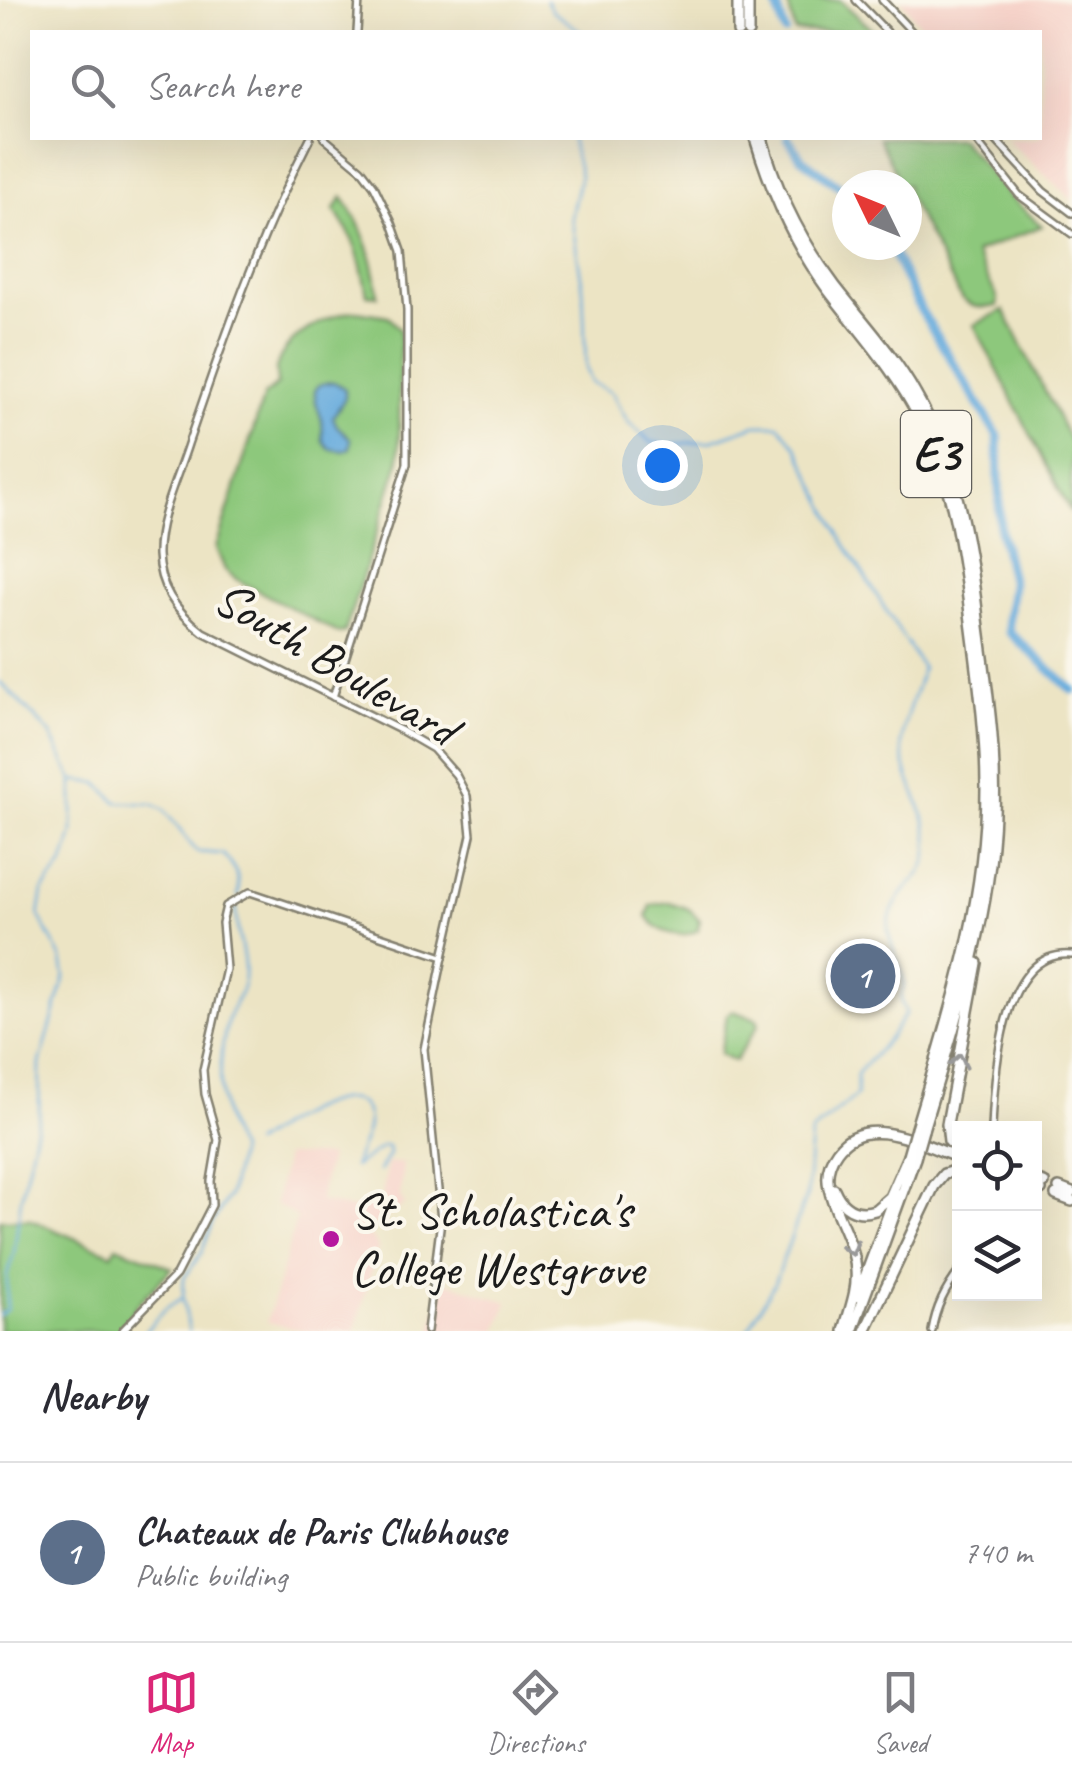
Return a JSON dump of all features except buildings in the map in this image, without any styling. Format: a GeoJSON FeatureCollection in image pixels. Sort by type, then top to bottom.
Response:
{"type":"FeatureCollection","features":[{"type":"Feature","properties":{"kind":"highway"},"geometry":{"type":"LineString","coordinates":[[738,0],[738,30]]}},
{"type":"Feature","properties":{"kind":"highway"},"geometry":{"type":"LineString","coordinates":[[748,0],[748,30]]}},
{"type":"Feature","properties":{"kind":"highway","name":"E3"},"geometry":{"type":"LineString","coordinates":[[759,140],[802,235],[833,283],[893,357],[929,419],[962,513],[974,583],[989,707],[990,816],[985,904],[971,966],[920,1129]]}},
{"type":"Feature","properties":{"kind":"highway","name":"E3"},"geometry":{"type":"LineString","coordinates":[[852,1331],[887,1242],[920,1129],[964,964],[987,851]]}},
{"type":"Feature","properties":{"kind":"highway"},"geometry":{"type":"LineString","coordinates":[[952,1146],[947,1124],[985,904]]}},
{"type":"Feature","properties":{"kind":"highway"},"geometry":{"type":"LineString","coordinates":[[844,1331],[856,1288],[856,1268],[829,1188],[828,1170],[836,1152],[851,1138],[875,1132],[952,1158]]}},
{"type":"Feature","properties":{"kind":"highway"},"geometry":{"type":"LineString","coordinates":[[912,1157],[880,1208],[859,1212],[846,1207],[838,1198],[832,1184],[836,1162],[849,1145],[862,1138],[884,1138],[952,1159]]}},
{"type":"Feature","properties":{"kind":"highway","name":"E3"},"geometry":{"type":"LineString","coordinates":[[844,1331],[912,1157]]}},
{"type":"Feature","properties":{"kind":"highway"},"geometry":{"type":"LineString","coordinates":[[865,1331],[934,1186],[952,1168]]}},
{"type":"Feature","properties":{"kind":"highway"},"geometry":{"type":"LineString","coordinates":[[1072,1193],[1057,1192],[1072,1202]]}},
{"type":"Feature","properties":{"kind":"main road"},"geometry":{"type":"LineString","coordinates":[[357,30],[359,0]]}},
{"type":"Feature","properties":{"kind":"main road"},"geometry":{"type":"LineString","coordinates":[[856,0],[886,30]]}},
{"type":"Feature","properties":{"kind":"main road"},"geometry":{"type":"LineString","coordinates":[[882,0],[910,30]]}},
{"type":"Feature","properties":{"kind":"main road","name":"South Boulevard"},"geometry":{"type":"LineString","coordinates":[[309,140],[249,267],[166,512],[158,550],[168,594],[194,624],[263,664],[434,749],[466,791],[471,835],[424,1049],[440,1220],[428,1331]]}},
{"type":"Feature","properties":{"kind":"main road"},"geometry":{"type":"LineString","coordinates":[[326,140],[361,169],[392,224],[402,251],[408,317],[407,464],[333,697]]}},
{"type":"Feature","properties":{"kind":"main road"},"geometry":{"type":"LineString","coordinates":[[976,140],[1019,195],[1072,234]]}},
{"type":"Feature","properties":{"kind":"main road"},"geometry":{"type":"LineString","coordinates":[[996,140],[1043,191],[1072,213]]}},
{"type":"Feature","properties":{"kind":"main road"},"geometry":{"type":"LineString","coordinates":[[122,1331],[178,1272],[212,1204],[211,1181],[218,1140],[205,1094],[203,1070],[226,969],[222,923],[226,906],[250,892],[443,957]]}},
{"type":"Feature","properties":{"kind":"main road"},"geometry":{"type":"LineString","coordinates":[[993,1121],[997,1062],[1014,1000],[1040,960],[1055,954],[1072,954]]}},
{"type":"Feature","properties":{"kind":"main road"},"geometry":{"type":"LineString","coordinates":[[932,1331],[952,1280]]}},
{"type":"Feature","properties":{"kind":"shaded area"},"geometry":{"type":"Polygon","coordinates":[[[901,0],[1072,0],[1072,200],[1007,140],[1042,140],[1042,30],[924,30],[901,0]]]}},
{"type":"Feature","properties":{"kind":"shaded area","name":"St. Scholastica's College Westgrove"},"geometry":{"type":"Polygon","coordinates":[[[285,1156],[329,1156],[319,1201],[352,1209],[382,1199],[387,1163],[403,1163],[400,1197],[405,1205],[366,1231],[378,1247],[355,1331],[305,1331],[267,1322],[297,1217],[275,1204],[285,1156]]]}},
{"type":"Feature","properties":{"kind":"shaded area"},"geometry":{"type":"Polygon","coordinates":[[[444,1281],[508,1302],[497,1331],[432,1331],[444,1281]]]}},
{"type":"Feature","properties":{"kind":"green space"},"geometry":{"type":"Polygon","coordinates":[[[787,0],[840,0],[873,30],[794,30],[787,0]]]}},
{"type":"Feature","properties":{"kind":"green space"},"geometry":{"type":"Polygon","coordinates":[[[879,140],[961,140],[1011,198],[1042,226],[975,253],[998,299],[997,306],[978,307],[961,298],[922,223],[922,170],[894,170],[879,140]]]}},
{"type":"Feature","properties":{"kind":"green space"},"geometry":{"type":"Polygon","coordinates":[[[343,197],[367,244],[378,296],[367,295],[352,239],[334,210],[343,197]]]}},
{"type":"Feature","properties":{"kind":"green space"},"geometry":{"type":"Polygon","coordinates":[[[1004,310],[1072,445],[1071,513],[974,325],[1004,310]]]}},
{"type":"Feature","properties":{"kind":"green space"},"geometry":{"type":"Polygon","coordinates":[[[357,311],[388,316],[400,330],[399,462],[345,632],[338,633],[236,579],[225,570],[216,548],[264,396],[277,385],[280,358],[308,329],[357,311]]]}},
{"type":"Feature","properties":{"kind":"green space"},"geometry":{"type":"Polygon","coordinates":[[[669,902],[689,909],[699,919],[698,930],[677,934],[663,931],[652,922],[647,916],[651,905],[669,902]]]}},
{"type":"Feature","properties":{"kind":"green space"},"geometry":{"type":"Polygon","coordinates":[[[732,1011],[757,1019],[759,1024],[735,1061],[720,1054],[727,1015],[732,1011]]]}},
{"type":"Feature","properties":{"kind":"green space"},"geometry":{"type":"Polygon","coordinates":[[[29,1219],[112,1254],[117,1246],[172,1268],[135,1307],[120,1331],[0,1331],[0,1220],[29,1219]]]}},
{"type":"Feature","properties":{"kind":"water"},"geometry":{"type":"Polygon","coordinates":[[[334,382],[345,389],[345,398],[333,417],[351,439],[350,448],[345,451],[330,449],[323,441],[315,397],[318,387],[334,382]]]}},
{"type":"Feature","properties":{"kind":"waterway"},"geometry":{"type":"LineString","coordinates":[[546,0],[552,11],[579,30]]}},
{"type":"Feature","properties":{"kind":"waterway"},"geometry":{"type":"LineString","coordinates":[[775,0],[784,30]]}},
{"type":"Feature","properties":{"kind":"waterway"},"geometry":{"type":"LineString","coordinates":[[571,140],[580,175],[571,216],[583,289],[586,370],[591,382],[612,393],[628,422],[651,442],[665,445],[710,441],[756,425],[779,425],[797,447],[844,543],[922,668],[903,730],[902,750],[923,813],[928,853],[924,867],[900,897],[889,922],[890,941],[904,984],[901,997],[906,1013],[857,1074],[857,1095],[811,1133],[807,1194],[774,1284],[747,1331]]}},
{"type":"Feature","properties":{"kind":"waterway"},"geometry":{"type":"LineString","coordinates":[[789,140],[801,158],[832,181]]}},
{"type":"Feature","properties":{"kind":"waterway"},"geometry":{"type":"LineString","coordinates":[[896,260],[920,309],[998,436],[1000,530],[1012,584],[1009,632],[1072,690]]}},
{"type":"Feature","properties":{"kind":"waterway"},"geometry":{"type":"LineString","coordinates":[[0,682],[50,733],[73,780],[73,833],[64,863],[43,891],[39,916],[62,959],[65,977],[40,1063],[39,1116],[7,1276],[7,1309],[0,1315]]}},
{"type":"Feature","properties":{"kind":"waterway"},"geometry":{"type":"LineString","coordinates":[[73,780],[98,783],[117,802],[152,804],[164,810],[197,852],[223,854],[236,874],[238,896]]}},
{"type":"Feature","properties":{"kind":"waterway"},"geometry":{"type":"LineString","coordinates":[[189,1331],[184,1278],[202,1252],[212,1223],[229,1196],[239,1150],[226,1119],[221,1086],[224,1035],[244,973],[236,904]]}},
{"type":"Feature","properties":{"kind":"waterway"},"geometry":{"type":"LineString","coordinates":[[253,1144],[317,1107],[352,1100],[363,1106],[368,1122],[354,1167],[383,1146],[388,1147],[389,1154],[379,1171]]}},
{"type":"Feature","properties":{"kind":"waterway"},"geometry":{"type":"LineString","coordinates":[[145,1331],[166,1308],[181,1299]]}},
{"type":"Feature","properties":{"kind":"place","name":"Chateaux de Paris Clubhouse"},"geometry":{"type":"Point","coordinates":[863,976]}},
{"type":"Feature","properties":{"kind":"place","name":"St. Scholastica's College Westgrove"},"geometry":{"type":"Point","coordinates":[331,1239]}}]}
